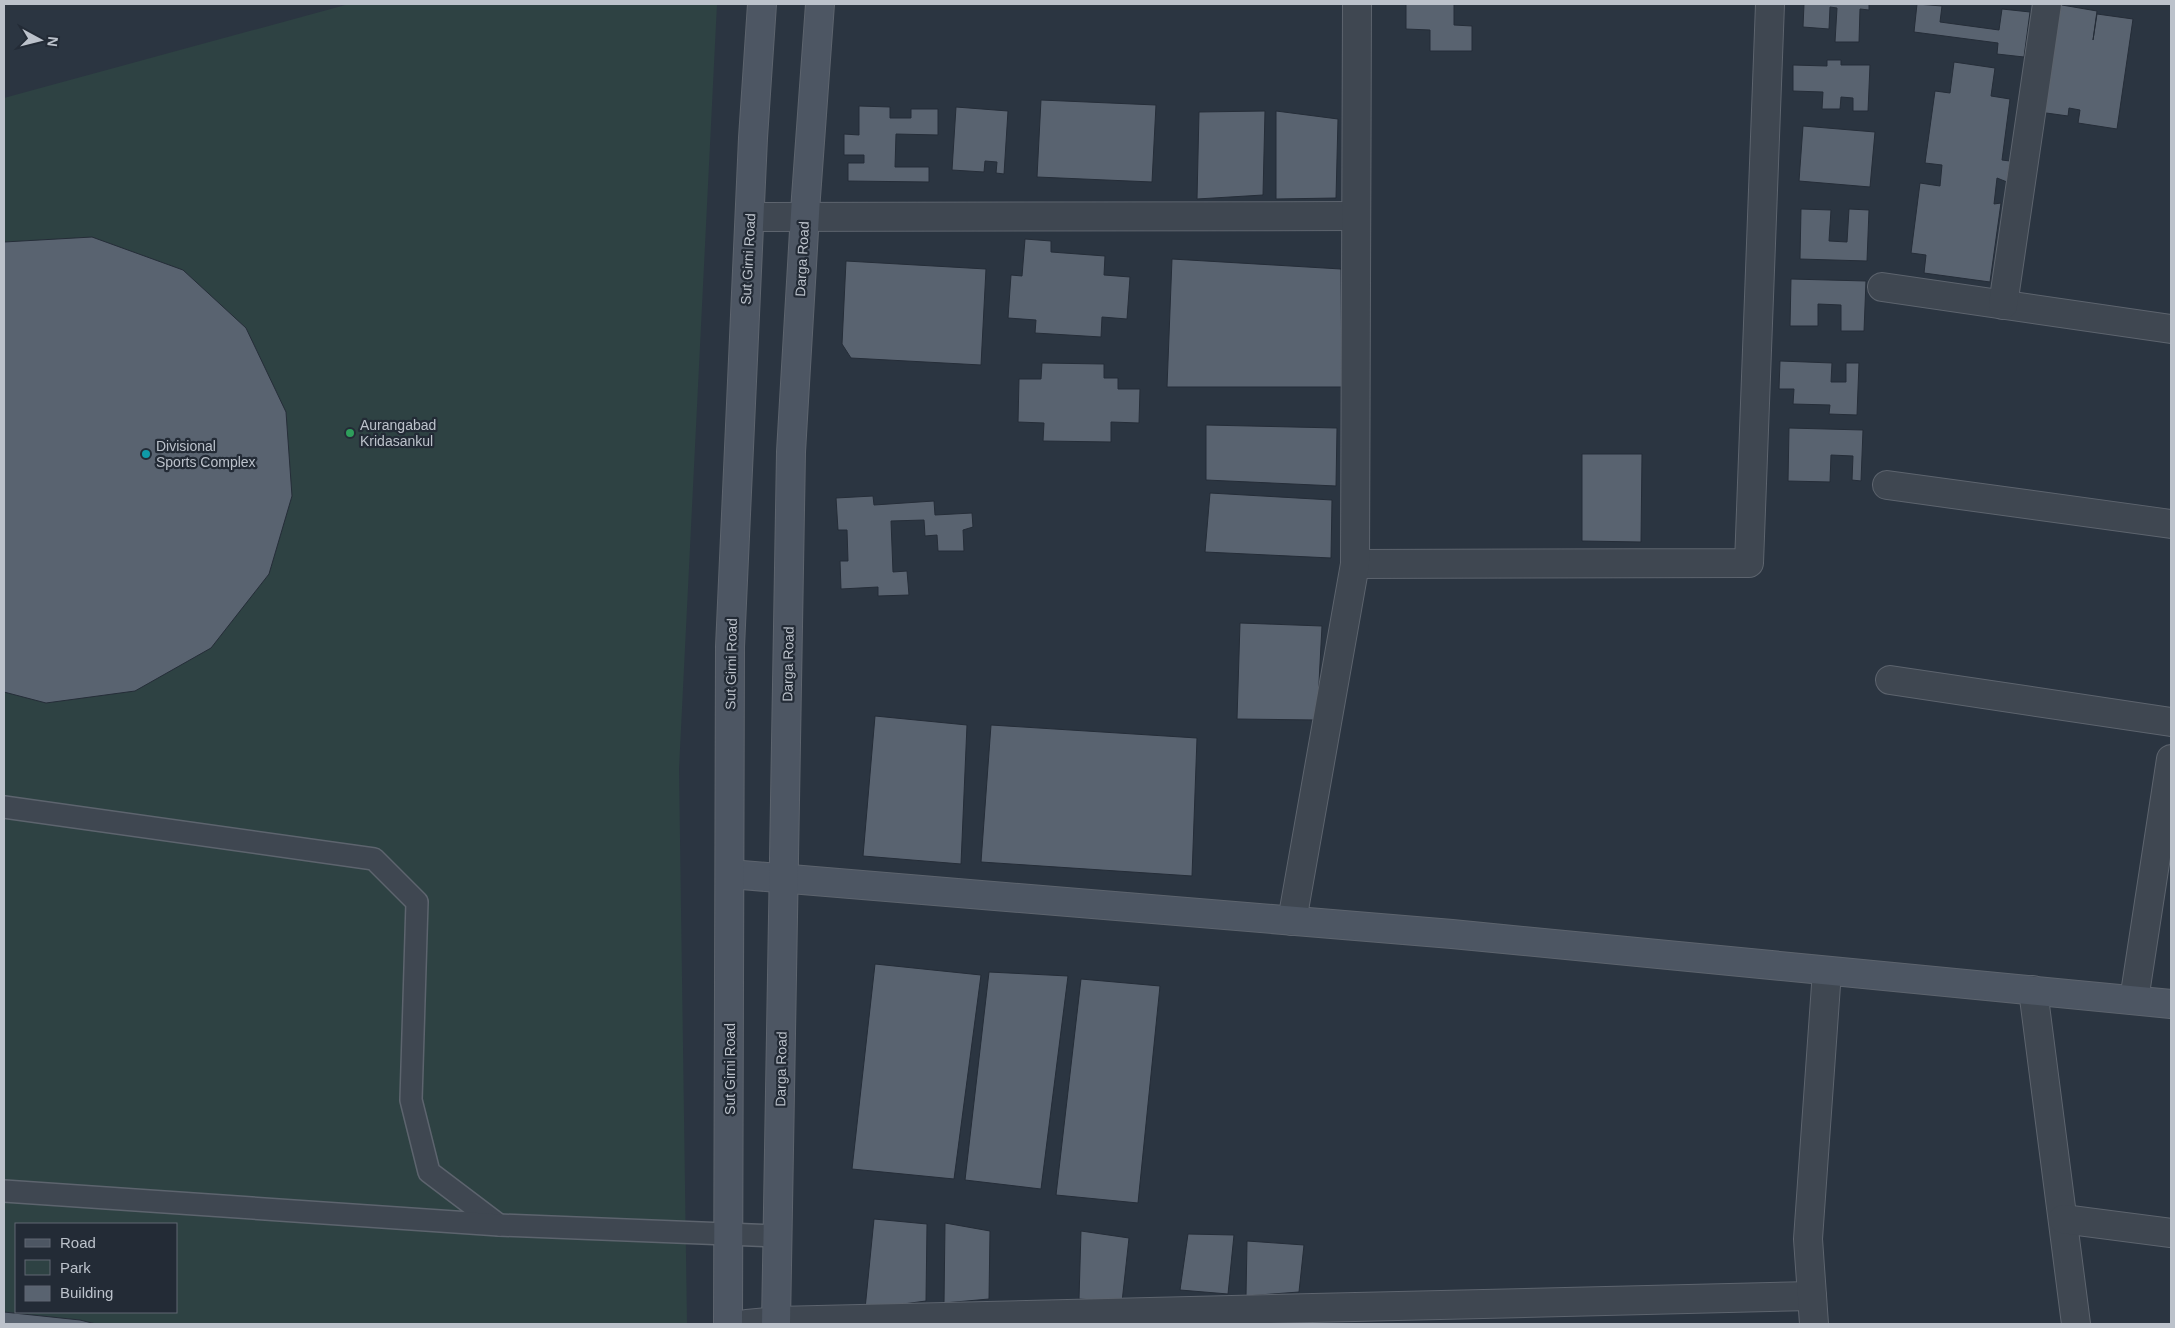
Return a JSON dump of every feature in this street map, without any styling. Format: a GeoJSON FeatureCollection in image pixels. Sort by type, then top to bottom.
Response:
{"type":"FeatureCollection","features":[{"type":"Feature","properties":{"kind":"main road","name":"Sut Girni Road"},"geometry":{"type":"LineString","coordinates":[[728,1324],[730,1234],[730,646],[762,4]]}},
{"type":"Feature","properties":{"kind":"main road","name":"Darga Road"},"geometry":{"type":"LineString","coordinates":[[776,1322],[792,452],[805,217],[820,4]]}},
{"type":"Feature","properties":{"kind":"main road"},"geometry":{"type":"LineString","coordinates":[[730,874],[1452,934],[2171,1004]]}},
{"type":"Feature","properties":{"kind":"street"},"geometry":{"type":"LineString","coordinates":[[1292,921],[1355,564],[1357,4]]}},
{"type":"Feature","properties":{"kind":"street"},"geometry":{"type":"LineString","coordinates":[[1355,564],[1748,563],[1770,4]]}},
{"type":"Feature","properties":{"kind":"street"},"geometry":{"type":"LineString","coordinates":[[2003,305],[2047,4]]}},
{"type":"Feature","properties":{"kind":"street"},"geometry":{"type":"LineString","coordinates":[[750,217],[1356,216]]}},
{"type":"Feature","properties":{"kind":"street"},"geometry":{"type":"LineString","coordinates":[[1882,287],[2171,329]]}},
{"type":"Feature","properties":{"kind":"street"},"geometry":{"type":"LineString","coordinates":[[1887,485],[2171,524]]}},
{"type":"Feature","properties":{"kind":"street"},"geometry":{"type":"LineString","coordinates":[[1890,680],[2171,722]]}},
{"type":"Feature","properties":{"kind":"street"},"geometry":{"type":"LineString","coordinates":[[2134,1000],[2171,759]]}},
{"type":"Feature","properties":{"kind":"street"},"geometry":{"type":"LineString","coordinates":[[1814,1324],[1808,1239],[1827,971]]}},
{"type":"Feature","properties":{"kind":"street"},"geometry":{"type":"LineString","coordinates":[[2033,990],[2076,1324]]}},
{"type":"Feature","properties":{"kind":"street"},"geometry":{"type":"LineString","coordinates":[[2063,1219],[2171,1233]]}},
{"type":"Feature","properties":{"kind":"street"},"geometry":{"type":"LineString","coordinates":[[747,1324],[1812,1296]]}},
{"type":"Feature","properties":{"kind":"lane"},"geometry":{"type":"LineString","coordinates":[[4,807],[374,859],[417,902],[411,1100],[429,1172],[499,1225]]}},
{"type":"Feature","properties":{"kind":"lane"},"geometry":{"type":"LineString","coordinates":[[4,1191],[499,1225],[778,1236]]}},
{"type":"Feature","properties":{"kind":"green space","name":"Aurangabad Kridasankul"},"geometry":{"type":"Polygon","coordinates":[[[349,4],[717,4],[679,769],[687,1324],[4,1324],[4,98],[349,4]]]}},
{"type":"Feature","properties":{"kind":"building"},"geometry":{"type":"Polygon","coordinates":[[[1406,4],[1454,4],[1454,25],[1472,26],[1472,51],[1430,51],[1430,30],[1406,29],[1406,4]]]}},
{"type":"Feature","properties":{"kind":"building"},"geometry":{"type":"Polygon","coordinates":[[[1804,4],[1869,4],[1869,10],[1860,9],[1859,42],[1835,42],[1837,8],[1830,7],[1829,29],[1803,27],[1804,4]]]}},
{"type":"Feature","properties":{"kind":"building"},"geometry":{"type":"Polygon","coordinates":[[[1917,4],[1942,6],[1940,22],[1999,30],[2002,9],[2030,12],[2024,57],[1997,54],[1998,43],[1914,32],[1917,4]]]}},
{"type":"Feature","properties":{"kind":"building"},"geometry":{"type":"Polygon","coordinates":[[[2056,4],[2097,11],[2093,40],[2097,14],[2133,19],[2117,129],[2078,123],[2080,110],[2069,108],[2068,116],[2039,112],[2056,4]]]}},
{"type":"Feature","properties":{"kind":"building"},"geometry":{"type":"Polygon","coordinates":[[[1827,60],[1841,60],[1841,65],[1870,65],[1868,111],[1853,111],[1853,98],[1841,97],[1840,109],[1822,109],[1823,92],[1793,91],[1793,65],[1827,66],[1827,60]]]}},
{"type":"Feature","properties":{"kind":"building"},"geometry":{"type":"Polygon","coordinates":[[[1954,62],[1995,68],[1991,96],[2010,99],[2002,160],[2010,161],[2007,182],[1997,178],[1994,204],[2001,203],[1990,282],[1924,273],[1926,255],[1911,253],[1920,183],[1940,186],[1942,165],[1925,163],[1935,91],[1950,93],[1954,62]]]}},
{"type":"Feature","properties":{"kind":"building"},"geometry":{"type":"Polygon","coordinates":[[[1041,100],[1156,105],[1152,182],[1037,177],[1041,100]]]}},
{"type":"Feature","properties":{"kind":"building"},"geometry":{"type":"Polygon","coordinates":[[[859,106],[890,107],[890,118],[911,118],[911,109],[938,109],[938,135],[896,134],[895,167],[929,167],[929,182],[848,181],[848,163],[864,163],[864,155],[844,155],[844,134],[859,135],[859,106]]]}},
{"type":"Feature","properties":{"kind":"building"},"geometry":{"type":"Polygon","coordinates":[[[956,107],[1008,111],[1004,174],[996,173],[997,162],[985,161],[984,172],[952,170],[956,107]]]}},
{"type":"Feature","properties":{"kind":"building"},"geometry":{"type":"Polygon","coordinates":[[[1265,111],[1263,195],[1197,199],[1199,112],[1265,111]]]}},
{"type":"Feature","properties":{"kind":"building"},"geometry":{"type":"Polygon","coordinates":[[[1276,111],[1338,119],[1336,198],[1276,199],[1276,111]]]}},
{"type":"Feature","properties":{"kind":"building"},"geometry":{"type":"Polygon","coordinates":[[[1803,126],[1875,132],[1870,187],[1799,181],[1803,126]]]}},
{"type":"Feature","properties":{"kind":"building"},"geometry":{"type":"Polygon","coordinates":[[[1801,209],[1831,210],[1829,241],[1847,242],[1849,209],[1869,210],[1867,261],[1800,259],[1801,209]]]}},
{"type":"Feature","properties":{"kind":"building","name":"Divisional Sports Complex"},"geometry":{"type":"Polygon","coordinates":[[[92,237],[183,270],[246,328],[286,412],[292,496],[269,574],[211,648],[135,691],[46,703],[4,692],[4,242],[92,237]]]}},
{"type":"Feature","properties":{"kind":"building"},"geometry":{"type":"Polygon","coordinates":[[[1025,239],[1051,241],[1051,252],[1105,256],[1104,275],[1130,277],[1127,319],[1102,317],[1101,337],[1035,333],[1036,320],[1008,318],[1011,275],[1022,276],[1025,239]]]}},
{"type":"Feature","properties":{"kind":"building"},"geometry":{"type":"Polygon","coordinates":[[[1172,259],[1341,269],[1342,387],[1167,387],[1172,259]]]}},
{"type":"Feature","properties":{"kind":"building"},"geometry":{"type":"Polygon","coordinates":[[[846,261],[986,269],[981,365],[851,358],[842,344],[846,261]]]}},
{"type":"Feature","properties":{"kind":"building"},"geometry":{"type":"Polygon","coordinates":[[[1791,279],[1866,281],[1864,331],[1841,331],[1841,305],[1818,304],[1818,326],[1790,326],[1791,279]]]}},
{"type":"Feature","properties":{"kind":"building"},"geometry":{"type":"Polygon","coordinates":[[[1780,361],[1832,363],[1831,382],[1846,382],[1846,363],[1859,363],[1857,415],[1829,414],[1830,405],[1793,404],[1794,389],[1779,389],[1780,361]]]}},
{"type":"Feature","properties":{"kind":"building"},"geometry":{"type":"Polygon","coordinates":[[[1042,363],[1104,364],[1104,378],[1118,378],[1118,389],[1140,389],[1139,423],[1111,422],[1111,442],[1043,441],[1044,423],[1018,422],[1019,379],[1041,379],[1042,363]]]}},
{"type":"Feature","properties":{"kind":"building"},"geometry":{"type":"Polygon","coordinates":[[[1206,425],[1337,428],[1336,486],[1206,480],[1206,425]]]}},
{"type":"Feature","properties":{"kind":"building"},"geometry":{"type":"Polygon","coordinates":[[[1789,428],[1863,430],[1861,481],[1852,480],[1853,456],[1831,455],[1830,482],[1788,481],[1789,428]]]}},
{"type":"Feature","properties":{"kind":"building"},"geometry":{"type":"Polygon","coordinates":[[[1582,454],[1642,454],[1641,542],[1582,541],[1582,454]]]}},
{"type":"Feature","properties":{"kind":"building"},"geometry":{"type":"Polygon","coordinates":[[[1210,493],[1332,500],[1331,558],[1205,552],[1210,493]]]}},
{"type":"Feature","properties":{"kind":"building"},"geometry":{"type":"Polygon","coordinates":[[[873,496],[874,505],[934,501],[935,515],[972,513],[973,527],[963,530],[964,551],[938,551],[937,535],[925,536],[924,520],[891,521],[893,572],[907,571],[909,595],[878,596],[878,587],[841,589],[840,561],[848,561],[847,530],[838,530],[836,498],[873,496]]]}},
{"type":"Feature","properties":{"kind":"building"},"geometry":{"type":"Polygon","coordinates":[[[1240,623],[1322,626],[1317,720],[1237,719],[1240,623]]]}},
{"type":"Feature","properties":{"kind":"building"},"geometry":{"type":"Polygon","coordinates":[[[875,716],[967,725],[961,864],[863,856],[875,716]]]}},
{"type":"Feature","properties":{"kind":"building"},"geometry":{"type":"Polygon","coordinates":[[[991,725],[1197,738],[1192,876],[981,862],[991,725]]]}},
{"type":"Feature","properties":{"kind":"building"},"geometry":{"type":"Polygon","coordinates":[[[875,964],[981,975],[954,1179],[852,1169],[875,964]]]}},
{"type":"Feature","properties":{"kind":"building"},"geometry":{"type":"Polygon","coordinates":[[[989,972],[1068,976],[1041,1189],[965,1180],[989,972]]]}},
{"type":"Feature","properties":{"kind":"building"},"geometry":{"type":"Polygon","coordinates":[[[1081,979],[1160,986],[1138,1203],[1056,1195],[1081,979]]]}},
{"type":"Feature","properties":{"kind":"building"},"geometry":{"type":"Polygon","coordinates":[[[874,1219],[927,1224],[926,1301],[865,1309],[874,1219]]]}},
{"type":"Feature","properties":{"kind":"building"},"geometry":{"type":"Polygon","coordinates":[[[945,1223],[990,1231],[989,1299],[944,1303],[945,1223]]]}},
{"type":"Feature","properties":{"kind":"building"},"geometry":{"type":"Polygon","coordinates":[[[1081,1231],[1129,1238],[1122,1302],[1079,1299],[1081,1231]]]}},
{"type":"Feature","properties":{"kind":"building"},"geometry":{"type":"Polygon","coordinates":[[[1188,1234],[1234,1235],[1228,1294],[1180,1290],[1188,1234]]]}},
{"type":"Feature","properties":{"kind":"building"},"geometry":{"type":"Polygon","coordinates":[[[1247,1241],[1304,1245],[1299,1292],[1246,1296],[1247,1241]]]}},
{"type":"Feature","properties":{"kind":"building"},"geometry":{"type":"Polygon","coordinates":[[[4,1312],[80,1320],[96,1324],[4,1324],[4,1312]]]}},
{"type":"Feature","properties":{"kind":"place","name":"Aurangabad Kridasankul"},"geometry":{"type":"Point","coordinates":[350,433]}},
{"type":"Feature","properties":{"kind":"place","name":"Divisional Sports Complex"},"geometry":{"type":"Point","coordinates":[146,454]}}]}
